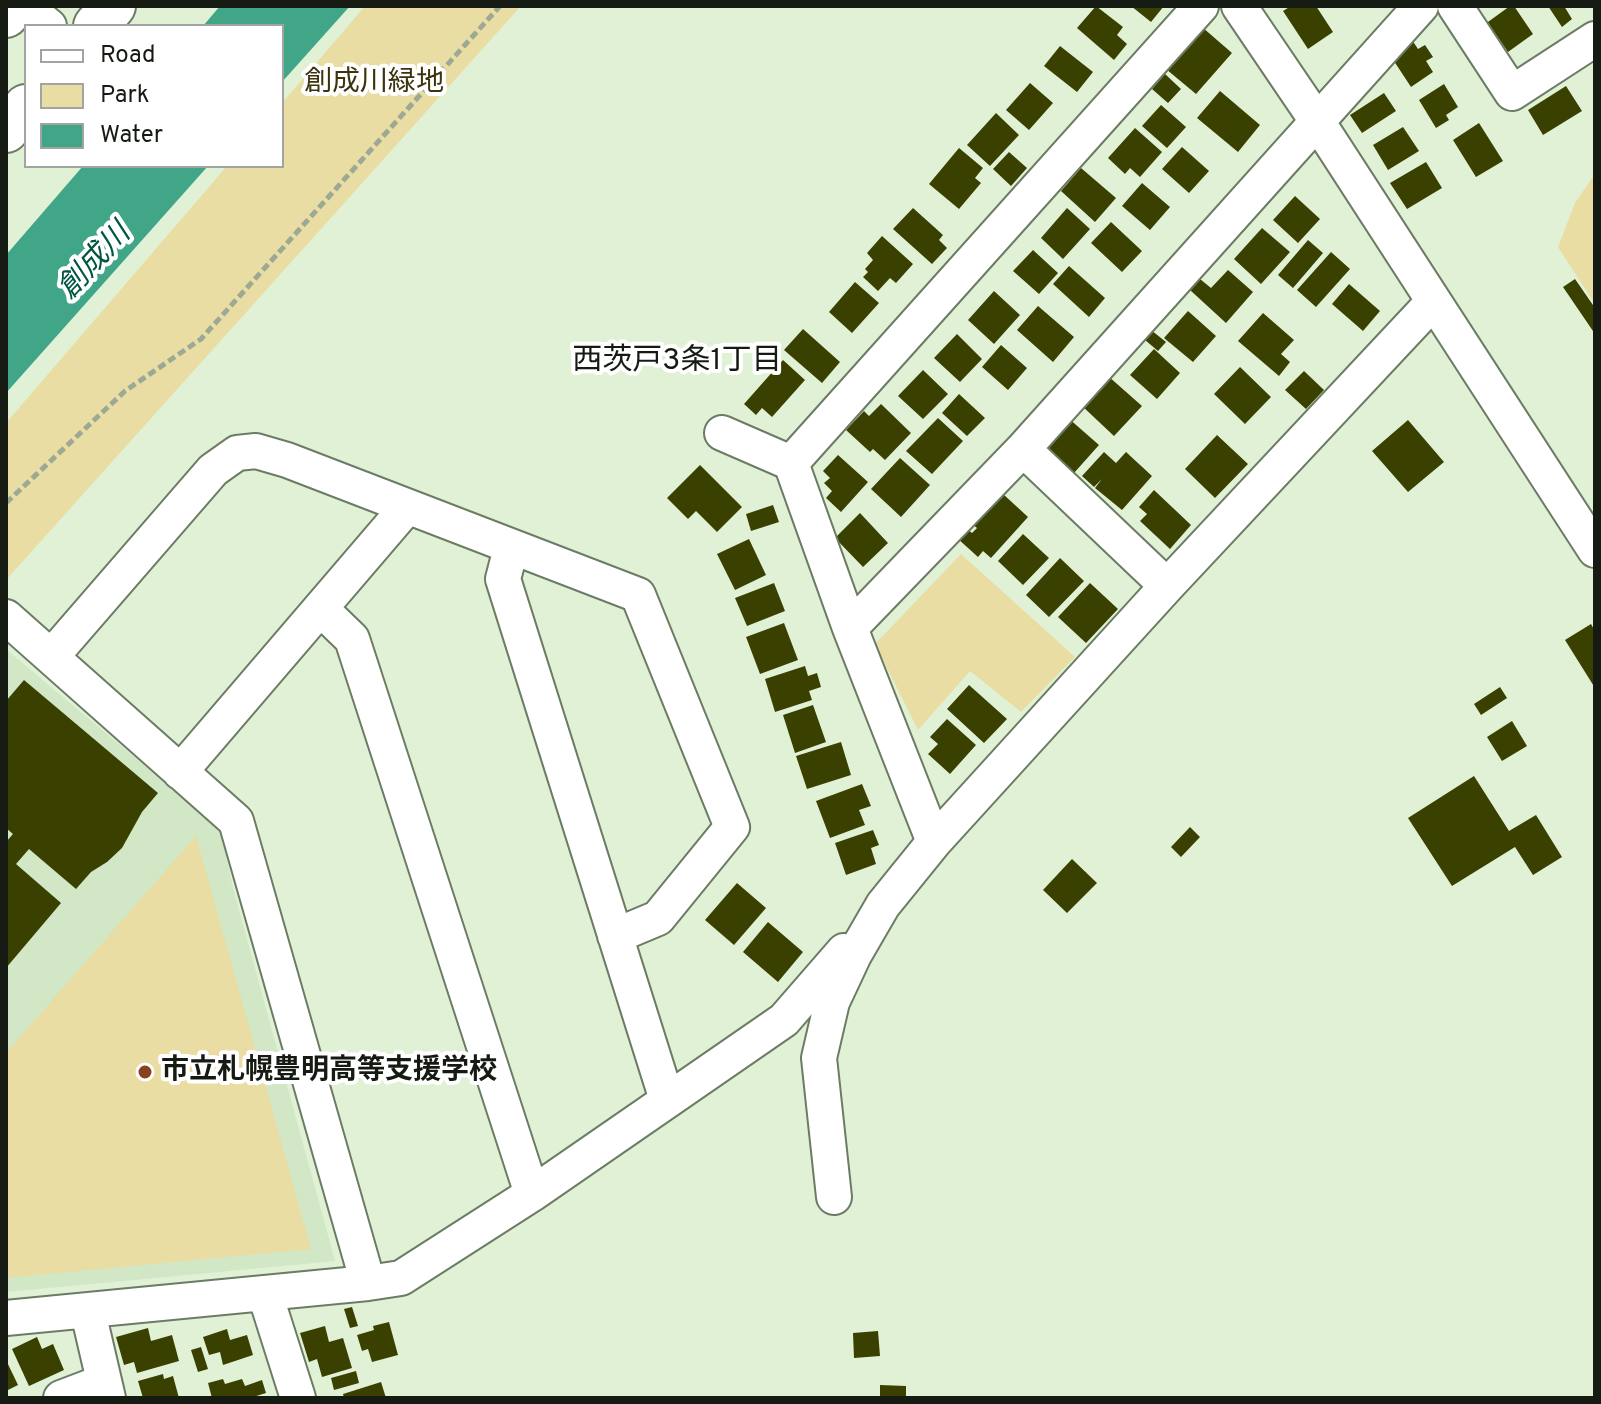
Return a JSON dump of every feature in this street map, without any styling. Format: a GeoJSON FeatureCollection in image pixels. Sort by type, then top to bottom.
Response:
{"type":"FeatureCollection","features":[{"type":"Feature","properties":{"kind":"highway"},"geometry":{"type":"LineString","coordinates":[[6,15],[14,6]]}},
{"type":"Feature","properties":{"kind":"highway"},"geometry":{"type":"LineString","coordinates":[[98,24],[113,6]]}},
{"type":"Feature","properties":{"kind":"highway"},"geometry":{"type":"LineString","coordinates":[[6,130],[24,109]]}},
{"type":"Feature","properties":{"kind":"street"},"geometry":{"type":"LineString","coordinates":[[24,6],[46,24]]}},
{"type":"Feature","properties":{"kind":"street"},"geometry":{"type":"LineString","coordinates":[[791,463],[1201,6]]}},
{"type":"Feature","properties":{"kind":"street"},"geometry":{"type":"LineString","coordinates":[[1239,6],[1595,550]]}},
{"type":"Feature","properties":{"kind":"street"},"geometry":{"type":"LineString","coordinates":[[850,628],[1023,449],[1421,6]]}},
{"type":"Feature","properties":{"kind":"street"},"geometry":{"type":"LineString","coordinates":[[1455,6],[1512,93],[1595,39]]}},
{"type":"Feature","properties":{"kind":"street"},"geometry":{"type":"LineString","coordinates":[[6,1318],[401,1278],[532,1194],[784,1020],[934,842],[1167,586],[1433,302]]}},
{"type":"Feature","properties":{"kind":"street"},"geometry":{"type":"LineString","coordinates":[[722,433],[791,463],[850,628],[934,842]]}},
{"type":"Feature","properties":{"kind":"street"},"geometry":{"type":"LineString","coordinates":[[1023,449],[1167,586]]}},
{"type":"Feature","properties":{"kind":"street"},"geometry":{"type":"LineString","coordinates":[[51,657],[213,470],[237,453],[256,451],[287,460],[638,595],[732,827],[658,918],[615,936]]}},
{"type":"Feature","properties":{"kind":"street"},"geometry":{"type":"LineString","coordinates":[[180,772],[407,507]]}},
{"type":"Feature","properties":{"kind":"street"},"geometry":{"type":"LineString","coordinates":[[511,548],[503,579],[667,1100]]}},
{"type":"Feature","properties":{"kind":"street"},"geometry":{"type":"LineString","coordinates":[[321,609],[352,639],[532,1194]]}},
{"type":"Feature","properties":{"kind":"street"},"geometry":{"type":"LineString","coordinates":[[6,617],[236,821],[368,1283]]}},
{"type":"Feature","properties":{"kind":"street"},"geometry":{"type":"LineString","coordinates":[[834,1197],[819,1058],[832,1002],[883,905]]}},
{"type":"Feature","properties":{"kind":"street"},"geometry":{"type":"LineString","coordinates":[[265,1294],[298,1398]]}},
{"type":"Feature","properties":{"kind":"street"},"geometry":{"type":"LineString","coordinates":[[61,1398],[105,1390],[88,1312]]}},
{"type":"Feature","properties":{"kind":"path"},"geometry":{"type":"LineString","coordinates":[[6,503],[125,391],[201,339],[500,6]]}},
{"type":"Feature","properties":{"kind":"shaded area","name":"市立札幌豊明高等支援学校"},"geometry":{"type":"Polygon","coordinates":[[[7,650],[221,830],[232,884],[335,1261],[6,1292],[7,650]]]}},
{"type":"Feature","properties":{"kind":"green space","name":"創成川緑地"},"geometry":{"type":"Polygon","coordinates":[[[365,6],[521,6],[6,580],[6,423],[225,168],[284,168],[284,101],[365,6]]]}},
{"type":"Feature","properties":{"kind":"green space"},"geometry":{"type":"Polygon","coordinates":[[[1595,174],[1595,304],[1558,247],[1575,203],[1595,174]]]}},
{"type":"Feature","properties":{"kind":"green space"},"geometry":{"type":"Polygon","coordinates":[[[961,554],[1075,657],[1021,712],[970,671],[918,730],[875,644],[961,554]]]}},
{"type":"Feature","properties":{"kind":"green space","name":"市立札幌豊明高等支援学校"},"geometry":{"type":"Polygon","coordinates":[[[196,836],[311,1249],[6,1278],[6,1053],[196,836]]]}},
{"type":"Feature","properties":{"kind":"water"},"geometry":{"type":"Polygon","coordinates":[[[220,6],[350,6],[284,80],[284,24],[205,24],[220,6]]]}},
{"type":"Feature","properties":{"kind":"water","name":"創成川"},"geometry":{"type":"Polygon","coordinates":[[[81,168],[206,168],[6,393],[6,255],[81,168]]]}},
{"type":"Feature","properties":{"kind":"building"},"geometry":{"type":"Polygon","coordinates":[[[1096,6],[1123,27],[1117,35],[1127,44],[1114,60],[1077,28],[1096,6]]]}},
{"type":"Feature","properties":{"kind":"building"},"geometry":{"type":"Polygon","coordinates":[[[1131,6],[1164,6],[1151,22],[1131,6]]]}},
{"type":"Feature","properties":{"kind":"building"},"geometry":{"type":"Polygon","coordinates":[[[1291,6],[1316,6],[1333,32],[1308,49],[1283,11],[1291,6]]]}},
{"type":"Feature","properties":{"kind":"building"},"geometry":{"type":"Polygon","coordinates":[[[1514,6],[1533,34],[1508,52],[1497,36],[1491,41],[1481,27],[1514,6]]]}},
{"type":"Feature","properties":{"kind":"building"},"geometry":{"type":"Polygon","coordinates":[[[1548,6],[1564,6],[1572,19],[1562,27],[1548,6]]]}},
{"type":"Feature","properties":{"kind":"building"},"geometry":{"type":"Polygon","coordinates":[[[1202,27],[1232,53],[1196,94],[1166,69],[1202,27]]]}},
{"type":"Feature","properties":{"kind":"building"},"geometry":{"type":"Polygon","coordinates":[[[1410,37],[1418,49],[1425,45],[1433,57],[1426,61],[1433,72],[1411,87],[1388,52],[1410,37]]]}},
{"type":"Feature","properties":{"kind":"building"},"geometry":{"type":"Polygon","coordinates":[[[1060,46],[1093,72],[1077,92],[1044,66],[1060,46]]]}},
{"type":"Feature","properties":{"kind":"building"},"geometry":{"type":"Polygon","coordinates":[[[1165,74],[1181,89],[1168,103],[1152,89],[1165,74]]]}},
{"type":"Feature","properties":{"kind":"building"},"geometry":{"type":"Polygon","coordinates":[[[1030,83],[1053,103],[1029,130],[1006,110],[1030,83]]]}},
{"type":"Feature","properties":{"kind":"building"},"geometry":{"type":"Polygon","coordinates":[[[1444,84],[1458,107],[1446,115],[1449,120],[1436,128],[1419,100],[1444,84]]]}},
{"type":"Feature","properties":{"kind":"building"},"geometry":{"type":"Polygon","coordinates":[[[1566,86],[1582,111],[1543,135],[1528,110],[1566,86]]]}},
{"type":"Feature","properties":{"kind":"building"},"geometry":{"type":"Polygon","coordinates":[[[1220,91],[1260,125],[1238,152],[1197,118],[1220,91]]]}},
{"type":"Feature","properties":{"kind":"building"},"geometry":{"type":"Polygon","coordinates":[[[1384,93],[1396,111],[1362,133],[1350,115],[1384,93]]]}},
{"type":"Feature","properties":{"kind":"building"},"geometry":{"type":"Polygon","coordinates":[[[1161,105],[1186,127],[1167,148],[1142,126],[1161,105]]]}},
{"type":"Feature","properties":{"kind":"building"},"geometry":{"type":"Polygon","coordinates":[[[996,113],[1019,135],[990,166],[967,145],[996,113]]]}},
{"type":"Feature","properties":{"kind":"building"},"geometry":{"type":"Polygon","coordinates":[[[1479,123],[1503,161],[1476,177],[1453,140],[1479,123]]]}},
{"type":"Feature","properties":{"kind":"building"},"geometry":{"type":"Polygon","coordinates":[[[1403,127],[1419,151],[1388,170],[1373,145],[1403,127]]]}},
{"type":"Feature","properties":{"kind":"building"},"geometry":{"type":"Polygon","coordinates":[[[1135,128],[1162,152],[1140,177],[1130,168],[1125,174],[1108,158],[1135,128]]]}},
{"type":"Feature","properties":{"kind":"building"},"geometry":{"type":"Polygon","coordinates":[[[1182,147],[1209,171],[1189,193],[1162,169],[1182,147]]]}},
{"type":"Feature","properties":{"kind":"building"},"geometry":{"type":"Polygon","coordinates":[[[959,148],[983,168],[975,178],[981,183],[959,209],[929,184],[959,148]]]}},
{"type":"Feature","properties":{"kind":"building"},"geometry":{"type":"Polygon","coordinates":[[[1009,152],[1027,168],[1011,186],[993,169],[1009,152]]]}},
{"type":"Feature","properties":{"kind":"building"},"geometry":{"type":"Polygon","coordinates":[[[1426,162],[1442,188],[1407,209],[1390,183],[1426,162]]]}},
{"type":"Feature","properties":{"kind":"building"},"geometry":{"type":"Polygon","coordinates":[[[1081,168],[1116,198],[1095,222],[1061,191],[1081,168]]]}},
{"type":"Feature","properties":{"kind":"building"},"geometry":{"type":"Polygon","coordinates":[[[1142,183],[1170,207],[1150,230],[1122,206],[1142,183]]]}},
{"type":"Feature","properties":{"kind":"building"},"geometry":{"type":"Polygon","coordinates":[[[1295,196],[1320,219],[1298,243],[1273,220],[1295,196]]]}},
{"type":"Feature","properties":{"kind":"building"},"geometry":{"type":"Polygon","coordinates":[[[913,208],[943,235],[939,240],[947,248],[932,264],[893,229],[913,208]]]}},
{"type":"Feature","properties":{"kind":"building"},"geometry":{"type":"Polygon","coordinates":[[[1067,208],[1090,229],[1063,259],[1041,238],[1067,208]]]}},
{"type":"Feature","properties":{"kind":"building"},"geometry":{"type":"Polygon","coordinates":[[[1111,222],[1142,251],[1122,272],[1091,243],[1111,222]]]}},
{"type":"Feature","properties":{"kind":"building"},"geometry":{"type":"Polygon","coordinates":[[[1262,228],[1290,252],[1261,284],[1234,259],[1262,228]]]}},
{"type":"Feature","properties":{"kind":"building"},"geometry":{"type":"Polygon","coordinates":[[[882,236],[913,264],[896,283],[890,278],[878,291],[863,277],[873,260],[867,253],[882,236]]]}},
{"type":"Feature","properties":{"kind":"building"},"geometry":{"type":"Polygon","coordinates":[[[1308,240],[1323,253],[1293,288],[1278,275],[1308,240]]]}},
{"type":"Feature","properties":{"kind":"building"},"geometry":{"type":"Polygon","coordinates":[[[1033,250],[1058,273],[1039,294],[1013,271],[1033,250]]]}},
{"type":"Feature","properties":{"kind":"building"},"geometry":{"type":"Polygon","coordinates":[[[1331,252],[1350,269],[1316,307],[1297,290],[1331,252]]]}},
{"type":"Feature","properties":{"kind":"building"},"geometry":{"type":"Polygon","coordinates":[[[1069,266],[1105,298],[1089,317],[1053,284],[1069,266]]]}},
{"type":"Feature","properties":{"kind":"building"},"geometry":{"type":"Polygon","coordinates":[[[1228,270],[1253,292],[1226,323],[1190,290],[1200,279],[1211,288],[1228,270]]]}},
{"type":"Feature","properties":{"kind":"building"},"geometry":{"type":"Polygon","coordinates":[[[1575,279],[1595,308],[1595,334],[1563,287],[1575,279]]]}},
{"type":"Feature","properties":{"kind":"building"},"geometry":{"type":"Polygon","coordinates":[[[855,282],[879,303],[852,333],[829,312],[855,282]]]}},
{"type":"Feature","properties":{"kind":"building"},"geometry":{"type":"Polygon","coordinates":[[[1349,284],[1380,311],[1363,331],[1332,304],[1349,284]]]}},
{"type":"Feature","properties":{"kind":"building"},"geometry":{"type":"Polygon","coordinates":[[[994,291],[1020,315],[994,344],[968,320],[994,291]]]}},
{"type":"Feature","properties":{"kind":"building"},"geometry":{"type":"Polygon","coordinates":[[[1038,306],[1074,337],[1053,362],[1017,330],[1038,306]]]}},
{"type":"Feature","properties":{"kind":"building"},"geometry":{"type":"Polygon","coordinates":[[[1188,311],[1216,336],[1193,362],[1164,338],[1188,311]]]}},
{"type":"Feature","properties":{"kind":"building"},"geometry":{"type":"Polygon","coordinates":[[[1263,313],[1294,340],[1281,354],[1290,362],[1279,376],[1238,341],[1263,313]]]}},
{"type":"Feature","properties":{"kind":"building"},"geometry":{"type":"Polygon","coordinates":[[[1146,326],[1166,342],[1158,351],[1138,334],[1146,326]]]}},
{"type":"Feature","properties":{"kind":"building"},"geometry":{"type":"Polygon","coordinates":[[[803,329],[840,362],[822,383],[784,350],[803,329]]]}},
{"type":"Feature","properties":{"kind":"building"},"geometry":{"type":"Polygon","coordinates":[[[957,334],[982,359],[960,382],[934,358],[957,334]]]}},
{"type":"Feature","properties":{"kind":"building"},"geometry":{"type":"Polygon","coordinates":[[[1001,345],[1027,368],[1008,390],[982,367],[1001,345]]]}},
{"type":"Feature","properties":{"kind":"building"},"geometry":{"type":"Polygon","coordinates":[[[1154,349],[1180,373],[1157,399],[1130,375],[1154,349]]]}},
{"type":"Feature","properties":{"kind":"building"},"geometry":{"type":"Polygon","coordinates":[[[783,360],[805,380],[772,417],[762,408],[756,415],[744,404],[783,360]]]}},
{"type":"Feature","properties":{"kind":"building"},"geometry":{"type":"Polygon","coordinates":[[[1240,367],[1271,397],[1245,424],[1214,394],[1240,367]]]}},
{"type":"Feature","properties":{"kind":"building"},"geometry":{"type":"Polygon","coordinates":[[[923,370],[948,394],[923,419],[898,396],[923,370]]]}},
{"type":"Feature","properties":{"kind":"building"},"geometry":{"type":"Polygon","coordinates":[[[1304,371],[1324,390],[1306,409],[1285,390],[1304,371]]]}},
{"type":"Feature","properties":{"kind":"building"},"geometry":{"type":"Polygon","coordinates":[[[1108,376],[1142,406],[1114,436],[1081,405],[1108,376]]]}},
{"type":"Feature","properties":{"kind":"building"},"geometry":{"type":"Polygon","coordinates":[[[959,394],[985,418],[967,436],[942,413],[959,394]]]}},
{"type":"Feature","properties":{"kind":"building"},"geometry":{"type":"Polygon","coordinates":[[[881,404],[911,433],[885,460],[873,449],[870,452],[846,430],[864,411],[869,416],[881,404]]]}},
{"type":"Feature","properties":{"kind":"building"},"geometry":{"type":"Polygon","coordinates":[[[1067,417],[1099,445],[1074,473],[1042,444],[1067,417]]]}},
{"type":"Feature","properties":{"kind":"building"},"geometry":{"type":"Polygon","coordinates":[[[938,418],[963,441],[932,474],[906,451],[938,418]]]}},
{"type":"Feature","properties":{"kind":"building"},"geometry":{"type":"Polygon","coordinates":[[[1408,420],[1444,462],[1408,492],[1372,451],[1408,420]]]}},
{"type":"Feature","properties":{"kind":"building"},"geometry":{"type":"Polygon","coordinates":[[[1217,435],[1248,464],[1215,498],[1185,469],[1217,435]]]}},
{"type":"Feature","properties":{"kind":"building"},"geometry":{"type":"Polygon","coordinates":[[[1104,452],[1116,463],[1126,452],[1152,476],[1122,510],[1095,488],[1102,479],[1094,487],[1082,476],[1104,452]]]}},
{"type":"Feature","properties":{"kind":"building"},"geometry":{"type":"Polygon","coordinates":[[[838,455],[868,482],[841,512],[826,498],[832,491],[824,483],[830,478],[823,471],[838,455]]]}},
{"type":"Feature","properties":{"kind":"building"},"geometry":{"type":"Polygon","coordinates":[[[900,458],[930,485],[901,517],[871,489],[900,458]]]}},
{"type":"Feature","properties":{"kind":"building"},"geometry":{"type":"Polygon","coordinates":[[[700,465],[742,507],[717,532],[696,511],[688,519],[667,498],[700,465]]]}},
{"type":"Feature","properties":{"kind":"building"},"geometry":{"type":"Polygon","coordinates":[[[1154,490],[1191,525],[1170,549],[1140,521],[1147,514],[1139,507],[1154,490]]]}},
{"type":"Feature","properties":{"kind":"building"},"geometry":{"type":"Polygon","coordinates":[[[1003,494],[1028,517],[991,558],[983,551],[978,557],[957,538],[966,528],[972,533],[977,528],[972,524],[997,496],[1000,498],[1003,494]]]}},
{"type":"Feature","properties":{"kind":"building"},"geometry":{"type":"Polygon","coordinates":[[[773,505],[779,522],[751,531],[746,514],[773,505]]]}},
{"type":"Feature","properties":{"kind":"building"},"geometry":{"type":"Polygon","coordinates":[[[860,513],[888,543],[863,567],[835,538],[860,513]]]}},
{"type":"Feature","properties":{"kind":"building"},"geometry":{"type":"Polygon","coordinates":[[[1023,534],[1049,558],[1023,585],[998,561],[1023,534]]]}},
{"type":"Feature","properties":{"kind":"building"},"geometry":{"type":"Polygon","coordinates":[[[749,539],[766,575],[735,590],[717,554],[749,539]]]}},
{"type":"Feature","properties":{"kind":"building"},"geometry":{"type":"Polygon","coordinates":[[[1060,558],[1084,581],[1049,617],[1026,595],[1060,558]]]}},
{"type":"Feature","properties":{"kind":"building"},"geometry":{"type":"Polygon","coordinates":[[[774,583],[785,611],[747,626],[735,598],[774,583]]]}},
{"type":"Feature","properties":{"kind":"building"},"geometry":{"type":"Polygon","coordinates":[[[1090,583],[1118,609],[1086,643],[1058,617],[1090,583]]]}},
{"type":"Feature","properties":{"kind":"building"},"geometry":{"type":"Polygon","coordinates":[[[784,623],[798,660],[760,674],[746,637],[784,623]]]}},
{"type":"Feature","properties":{"kind":"building"},"geometry":{"type":"Polygon","coordinates":[[[1591,624],[1595,631],[1595,688],[1565,640],[1591,624]]]}},
{"type":"Feature","properties":{"kind":"building"},"geometry":{"type":"Polygon","coordinates":[[[805,666],[808,676],[817,673],[821,687],[809,691],[812,700],[775,712],[765,679],[805,666]]]}},
{"type":"Feature","properties":{"kind":"building"},"geometry":{"type":"Polygon","coordinates":[[[24,680],[158,793],[142,812],[122,848],[91,872],[76,889],[29,849],[16,864],[61,903],[6,968],[6,842],[13,834],[6,828],[6,701],[24,680]]]}},
{"type":"Feature","properties":{"kind":"building"},"geometry":{"type":"Polygon","coordinates":[[[969,685],[1007,719],[984,743],[947,709],[969,685]]]}},
{"type":"Feature","properties":{"kind":"building"},"geometry":{"type":"Polygon","coordinates":[[[1500,687],[1507,698],[1481,715],[1474,704],[1500,687]]]}},
{"type":"Feature","properties":{"kind":"building"},"geometry":{"type":"Polygon","coordinates":[[[813,705],[826,742],[795,753],[783,715],[813,705]]]}},
{"type":"Feature","properties":{"kind":"building"},"geometry":{"type":"Polygon","coordinates":[[[947,719],[976,745],[950,774],[928,754],[938,744],[930,737],[947,719]]]}},
{"type":"Feature","properties":{"kind":"building"},"geometry":{"type":"Polygon","coordinates":[[[1512,721],[1527,746],[1502,761],[1487,737],[1512,721]]]}},
{"type":"Feature","properties":{"kind":"building"},"geometry":{"type":"Polygon","coordinates":[[[841,742],[851,775],[807,789],[796,756],[841,742]]]}},
{"type":"Feature","properties":{"kind":"building"},"geometry":{"type":"Polygon","coordinates":[[[1474,776],[1509,831],[1536,815],[1562,857],[1533,875],[1515,847],[1452,886],[1408,818],[1474,776]]]}},
{"type":"Feature","properties":{"kind":"building"},"geometry":{"type":"Polygon","coordinates":[[[862,784],[871,806],[859,810],[865,825],[830,838],[816,801],[862,784]]]}},
{"type":"Feature","properties":{"kind":"building"},"geometry":{"type":"Polygon","coordinates":[[[1190,827],[1200,837],[1181,857],[1171,847],[1190,827]]]}},
{"type":"Feature","properties":{"kind":"building"},"geometry":{"type":"Polygon","coordinates":[[[873,830],[879,845],[871,848],[876,864],[846,875],[835,843],[873,830]]]}},
{"type":"Feature","properties":{"kind":"building"},"geometry":{"type":"Polygon","coordinates":[[[1072,859],[1097,883],[1067,913],[1043,890],[1072,859]]]}},
{"type":"Feature","properties":{"kind":"building"},"geometry":{"type":"Polygon","coordinates":[[[737,883],[766,908],[734,945],[705,920],[737,883]]]}},
{"type":"Feature","properties":{"kind":"building"},"geometry":{"type":"Polygon","coordinates":[[[768,922],[803,952],[778,982],[743,952],[768,922]]]}},
{"type":"Feature","properties":{"kind":"building"},"geometry":{"type":"Polygon","coordinates":[[[352,1307],[358,1326],[350,1328],[344,1309],[352,1307]]]}},
{"type":"Feature","properties":{"kind":"building"},"geometry":{"type":"Polygon","coordinates":[[[389,1322],[398,1355],[372,1362],[368,1349],[362,1351],[357,1335],[389,1322]]]}},
{"type":"Feature","properties":{"kind":"building"},"geometry":{"type":"Polygon","coordinates":[[[325,1326],[329,1342],[343,1338],[352,1368],[322,1377],[317,1359],[309,1362],[300,1333],[325,1326]]]}},
{"type":"Feature","properties":{"kind":"building"},"geometry":{"type":"Polygon","coordinates":[[[148,1328],[151,1341],[172,1335],[179,1361],[137,1373],[134,1362],[124,1365],[116,1337],[148,1328]]]}},
{"type":"Feature","properties":{"kind":"building"},"geometry":{"type":"Polygon","coordinates":[[[227,1329],[230,1340],[247,1335],[253,1355],[223,1365],[220,1352],[209,1355],[203,1337],[227,1329]]]}},
{"type":"Feature","properties":{"kind":"building"},"geometry":{"type":"Polygon","coordinates":[[[878,1331],[880,1356],[854,1358],[853,1333],[878,1331]]]}},
{"type":"Feature","properties":{"kind":"building"},"geometry":{"type":"Polygon","coordinates":[[[37,1337],[42,1349],[53,1344],[64,1370],[29,1386],[12,1349],[37,1337]]]}},
{"type":"Feature","properties":{"kind":"building"},"geometry":{"type":"Polygon","coordinates":[[[201,1347],[208,1369],[198,1372],[191,1350],[201,1347]]]}},
{"type":"Feature","properties":{"kind":"building"},"geometry":{"type":"Polygon","coordinates":[[[6,1360],[18,1385],[6,1391],[6,1360]]]}},
{"type":"Feature","properties":{"kind":"building"},"geometry":{"type":"Polygon","coordinates":[[[356,1371],[359,1383],[334,1390],[331,1378],[356,1371]]]}},
{"type":"Feature","properties":{"kind":"building"},"geometry":{"type":"Polygon","coordinates":[[[163,1374],[164,1379],[173,1376],[179,1398],[143,1398],[138,1381],[163,1374]]]}},
{"type":"Feature","properties":{"kind":"building"},"geometry":{"type":"Polygon","coordinates":[[[223,1379],[225,1384],[242,1379],[245,1386],[262,1380],[266,1393],[250,1398],[212,1398],[208,1383],[223,1379]]]}},
{"type":"Feature","properties":{"kind":"building"},"geometry":{"type":"Polygon","coordinates":[[[381,1382],[386,1398],[344,1398],[343,1394],[381,1382]]]}},
{"type":"Feature","properties":{"kind":"building"},"geometry":{"type":"Polygon","coordinates":[[[880,1385],[906,1386],[906,1398],[880,1398],[880,1385]]]}},
{"type":"Feature","properties":{"kind":"place","name":"市立札幌豊明高等支援学校"},"geometry":{"type":"Point","coordinates":[145,1072]}},
{"type":"Feature","properties":{"kind":"district","name":"西茨戸3条1丁目"},"geometry":{"type":"Point","coordinates":[677,363]}}]}
